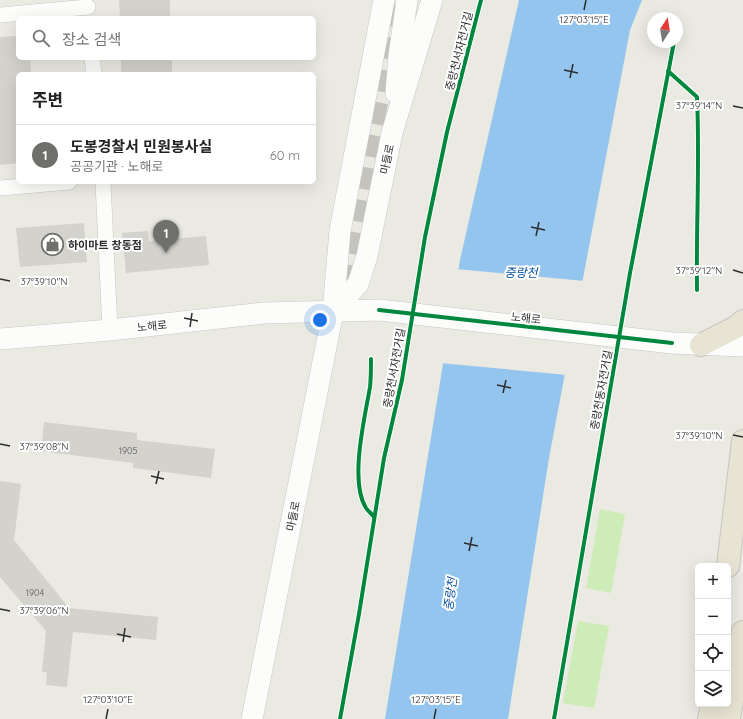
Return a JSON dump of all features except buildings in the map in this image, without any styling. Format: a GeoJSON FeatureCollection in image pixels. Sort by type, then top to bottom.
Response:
{"type":"FeatureCollection","features":[{"type":"Feature","properties":{"kind":"highway"},"geometry":{"type":"LineString","coordinates":[[701,345],[736,327],[743,321]]}},
{"type":"Feature","properties":{"kind":"highway"},"geometry":{"type":"LineString","coordinates":[[728,563],[743,441]]}},
{"type":"Feature","properties":{"kind":"highway"},"geometry":{"type":"LineString","coordinates":[[729,719],[743,632]]}},
{"type":"Feature","properties":{"kind":"highway"},"geometry":{"type":"LineString","coordinates":[[709,719],[711,707]]}},
{"type":"Feature","properties":{"kind":"main road","name":"마들로"},"geometry":{"type":"LineString","coordinates":[[252,719],[333,312],[340,231],[384,0]]}},
{"type":"Feature","properties":{"kind":"main road"},"geometry":{"type":"LineString","coordinates":[[392,133],[399,56],[407,0]]}},
{"type":"Feature","properties":{"kind":"main road","name":"마들로"},"geometry":{"type":"LineString","coordinates":[[333,312],[358,284],[367,256],[392,133],[432,0]]}},
{"type":"Feature","properties":{"kind":"main road","name":"노해로"},"geometry":{"type":"LineString","coordinates":[[0,340],[110,330],[264,313],[379,310],[672,343],[743,346]]}},
{"type":"Feature","properties":{"kind":"street"},"geometry":{"type":"LineString","coordinates":[[0,15],[88,8]]}},
{"type":"Feature","properties":{"kind":"street"},"geometry":{"type":"LineString","coordinates":[[92,60],[94,72]]}},
{"type":"Feature","properties":{"kind":"street"},"geometry":{"type":"LineString","coordinates":[[0,188],[46,184]]}},
{"type":"Feature","properties":{"kind":"street"},"geometry":{"type":"LineString","coordinates":[[102,184],[110,330]]}},
{"type":"Feature","properties":{"kind":"green space"},"geometry":{"type":"Polygon","coordinates":[[[600,509],[625,514],[611,593],[586,588],[600,509]]]}},
{"type":"Feature","properties":{"kind":"green space"},"geometry":{"type":"Polygon","coordinates":[[[578,621],[609,626],[594,708],[563,703],[578,621]]]}},
{"type":"Feature","properties":{"kind":"water","name":"중랑천"},"geometry":{"type":"Polygon","coordinates":[[[519,0],[642,0],[630,30],[549,458],[508,719],[385,719],[460,260],[519,0]]]}},
{"type":"Feature","properties":{"kind":"pier"},"geometry":{"type":"Polygon","coordinates":[[[456,269],[585,281],[567,375],[440,363],[456,269]]]}},
{"type":"Feature","properties":{"kind":"tunnel"},"geometry":{"type":"LineString","coordinates":[[343,286],[397,0]]}},
{"type":"Feature","properties":{"kind":"cycle path","name":"중랑천서자전거길"},"geometry":{"type":"LineString","coordinates":[[340,719],[359,614],[384,458],[402,380],[425,237],[447,132],[481,0]]}},
{"type":"Feature","properties":{"kind":"cycle path","name":"중랑천동자전거길"},"geometry":{"type":"LineString","coordinates":[[554,719],[630,273],[673,48]]}},
{"type":"Feature","properties":{"kind":"cycle path"},"geometry":{"type":"LineString","coordinates":[[668,71],[697,97],[697,290]]}},
{"type":"Feature","properties":{"kind":"cycle path"},"geometry":{"type":"LineString","coordinates":[[379,310],[672,343]]}},
{"type":"Feature","properties":{"kind":"cycle path"},"geometry":{"type":"LineString","coordinates":[[371,359],[370,387],[362,431],[358,466],[361,496],[366,508],[374,517]]}},
{"type":"Feature","properties":{"kind":"place","name":"하이마트 창동점"},"geometry":{"type":"Point","coordinates":[52,245]}},
{"type":"Feature","properties":{"kind":"place","name":"도봉경찰서 민원봉사실"},"geometry":{"type":"Point","coordinates":[166,253]}}]}
